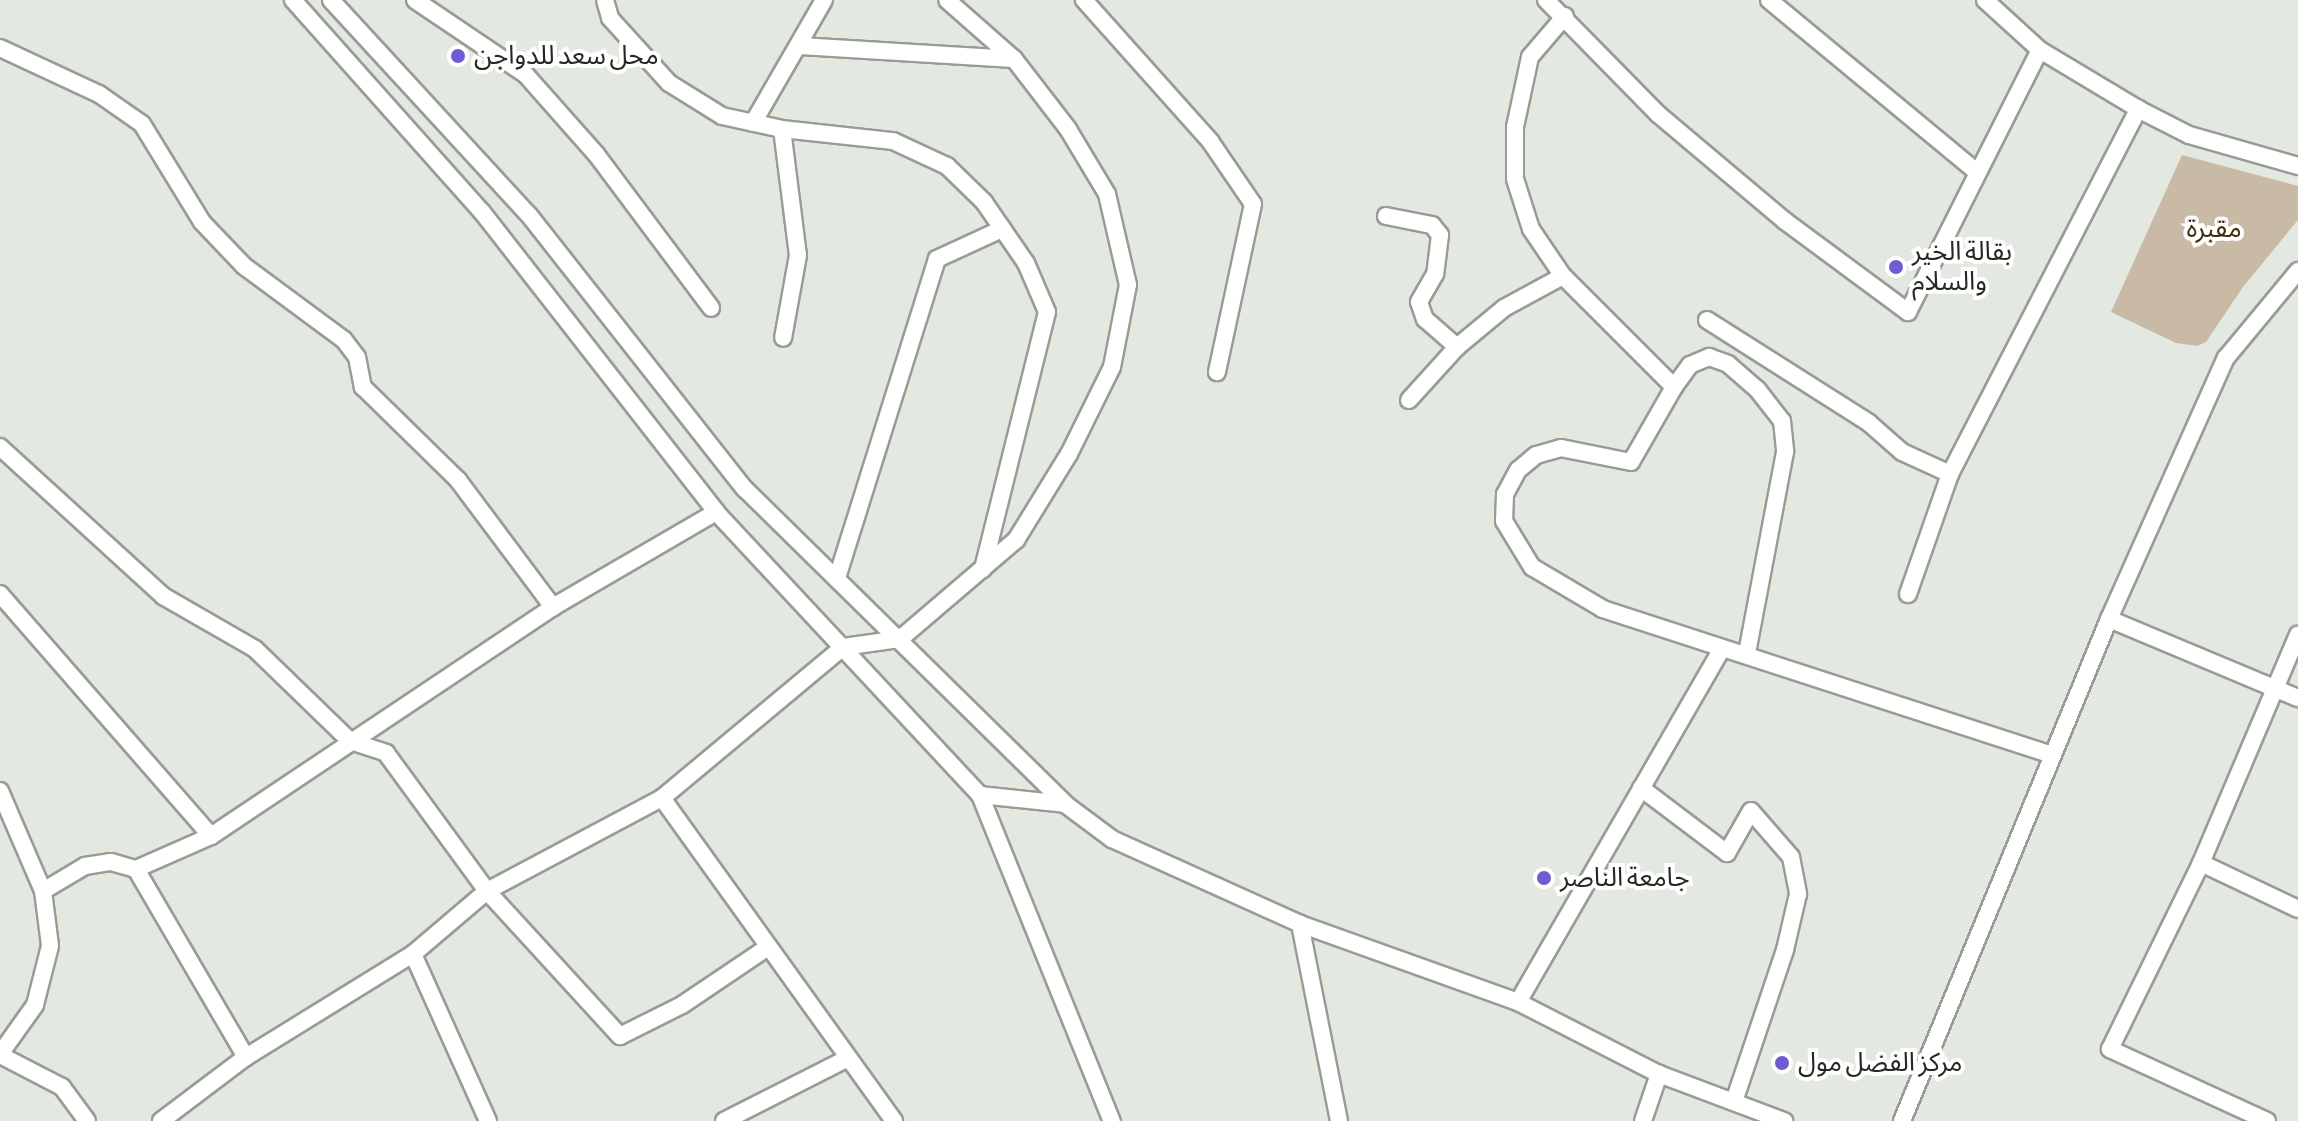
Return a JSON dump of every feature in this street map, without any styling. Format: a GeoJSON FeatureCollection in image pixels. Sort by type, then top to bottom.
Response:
{"type":"FeatureCollection","features":[{"type":"Feature","properties":{"kind":"street"},"geometry":{"type":"LineString","coordinates":[[293,0],[482,212],[716,512],[980,795],[1112,1121]]}},
{"type":"Feature","properties":{"kind":"street"},"geometry":{"type":"LineString","coordinates":[[331,0],[529,215],[745,489],[1065,804],[1112,839],[1300,924],[1518,1002],[1659,1074],[1735,1099],[1784,1121]]}},
{"type":"Feature","properties":{"kind":"street"},"geometry":{"type":"LineString","coordinates":[[415,0],[526,75],[596,154],[711,308]]}},
{"type":"Feature","properties":{"kind":"street"},"geometry":{"type":"LineString","coordinates":[[605,0],[610,18],[669,83],[722,116],[782,129],[844,133],[907,147],[947,166],[1002,229],[1026,263],[1047,312],[982,571]]}},
{"type":"Feature","properties":{"kind":"street"},"geometry":{"type":"LineString","coordinates":[[753,123],[824,0]]}},
{"type":"Feature","properties":{"kind":"street"},"geometry":{"type":"LineString","coordinates":[[161,1121],[246,1057],[413,954],[487,891],[662,798],[843,647],[900,639],[1016,540],[1069,454],[1112,367],[1128,285],[1107,194],[1068,129],[1014,59],[947,0]]}},
{"type":"Feature","properties":{"kind":"street"},"geometry":{"type":"LineString","coordinates":[[1084,0],[1210,141],[1253,204],[1217,372]]}},
{"type":"Feature","properties":{"kind":"street"},"geometry":{"type":"LineString","coordinates":[[1546,0],[1658,114],[1785,221],[1908,312],[2040,50]]}},
{"type":"Feature","properties":{"kind":"street"},"geometry":{"type":"LineString","coordinates":[[1769,0],[1977,172]]}},
{"type":"Feature","properties":{"kind":"street"},"geometry":{"type":"LineString","coordinates":[[1985,0],[2040,50],[2138,109],[2189,135],[2298,166]]}},
{"type":"Feature","properties":{"kind":"street"},"geometry":{"type":"LineString","coordinates":[[1565,16],[1530,57],[1515,127],[1515,179],[1531,229],[1563,276],[1674,387]]}},
{"type":"Feature","properties":{"kind":"street"},"geometry":{"type":"LineString","coordinates":[[800,46],[1014,59]]}},
{"type":"Feature","properties":{"kind":"street"},"geometry":{"type":"LineString","coordinates":[[0,48],[99,94],[142,124],[202,222],[244,266],[344,340],[357,357],[363,387],[458,480],[553,607]]}},
{"type":"Feature","properties":{"kind":"street"},"geometry":{"type":"LineString","coordinates":[[1908,594],[1950,474],[2138,109]]}},
{"type":"Feature","properties":{"kind":"street"},"geometry":{"type":"LineString","coordinates":[[782,129],[798,255],[783,338]]}},
{"type":"Feature","properties":{"kind":"street"},"geometry":{"type":"LineString","coordinates":[[1386,216],[1432,225],[1440,235],[1435,274],[1419,302],[1425,319],[1457,347]]}},
{"type":"Feature","properties":{"kind":"street"},"geometry":{"type":"LineString","coordinates":[[837,578],[937,259],[1002,229]]}},
{"type":"Feature","properties":{"kind":"street"},"geometry":{"type":"LineString","coordinates":[[1902,1121],[2109,619],[2226,358],[2298,271]]}},
{"type":"Feature","properties":{"kind":"street"},"geometry":{"type":"LineString","coordinates":[[1409,400],[1457,347],[1504,308],[1563,276]]}},
{"type":"Feature","properties":{"kind":"street"},"geometry":{"type":"LineString","coordinates":[[1707,320],[1869,423],[1902,452],[1950,474]]}},
{"type":"Feature","properties":{"kind":"street"},"geometry":{"type":"LineString","coordinates":[[1747,654],[1785,452],[1782,421],[1757,389],[1728,364],[1709,357],[1690,365],[1674,387],[1657,426],[1631,462],[1561,448],[1536,455],[1518,470],[1505,494],[1504,521],[1532,567],[1603,609],[1721,651],[1747,654],[2052,755]]}},
{"type":"Feature","properties":{"kind":"street"},"geometry":{"type":"LineString","coordinates":[[0,447],[163,596],[255,649],[350,741],[386,753],[487,891],[620,1036],[682,1005],[768,947]]}},
{"type":"Feature","properties":{"kind":"street"},"geometry":{"type":"LineString","coordinates":[[43,891],[85,866],[111,862],[136,869],[211,836],[553,607],[716,512]]}},
{"type":"Feature","properties":{"kind":"street"},"geometry":{"type":"LineString","coordinates":[[0,594],[211,836]]}},
{"type":"Feature","properties":{"kind":"street"},"geometry":{"type":"LineString","coordinates":[[2109,619],[2298,698]]}},
{"type":"Feature","properties":{"kind":"street"},"geometry":{"type":"LineString","coordinates":[[2267,1121],[2110,1049],[2201,863],[2298,635]]}},
{"type":"Feature","properties":{"kind":"street"},"geometry":{"type":"LineString","coordinates":[[1518,1002],[1721,651]]}},
{"type":"Feature","properties":{"kind":"street"},"geometry":{"type":"LineString","coordinates":[[1641,788],[1727,853],[1751,811],[1791,857],[1798,894],[1795,908],[1735,1099]]}},
{"type":"Feature","properties":{"kind":"street"},"geometry":{"type":"LineString","coordinates":[[0,791],[43,891],[50,946],[35,1005],[0,1055],[62,1087],[87,1121]]}},
{"type":"Feature","properties":{"kind":"street"},"geometry":{"type":"LineString","coordinates":[[980,795],[1065,804]]}},
{"type":"Feature","properties":{"kind":"street"},"geometry":{"type":"LineString","coordinates":[[662,798],[894,1121]]}},
{"type":"Feature","properties":{"kind":"street"},"geometry":{"type":"LineString","coordinates":[[2201,863],[2298,909]]}},
{"type":"Feature","properties":{"kind":"street"},"geometry":{"type":"LineString","coordinates":[[136,869],[246,1057]]}},
{"type":"Feature","properties":{"kind":"street"},"geometry":{"type":"LineString","coordinates":[[1300,924],[1339,1121]]}},
{"type":"Feature","properties":{"kind":"street"},"geometry":{"type":"LineString","coordinates":[[413,954],[488,1121]]}},
{"type":"Feature","properties":{"kind":"street"},"geometry":{"type":"LineString","coordinates":[[724,1121],[848,1058]]}},
{"type":"Feature","properties":{"kind":"street"},"geometry":{"type":"LineString","coordinates":[[1643,1121],[1659,1074]]}},
{"type":"Feature","properties":{"kind":"green space","name":"مقبرة"},"geometry":{"type":"Polygon","coordinates":[[[2182,155],[2298,186],[2298,220],[2243,287],[2206,342],[2197,346],[2176,343],[2111,312],[2182,155]]]}},
{"type":"Feature","properties":{"kind":"place","name":"محل سعد للدواجن"},"geometry":{"type":"Point","coordinates":[458,56]}},
{"type":"Feature","properties":{"kind":"place","name":"بقالة الخير والسلام"},"geometry":{"type":"Point","coordinates":[1896,267]}},
{"type":"Feature","properties":{"kind":"place","name":"جامعة الناصر"},"geometry":{"type":"Point","coordinates":[1544,878]}},
{"type":"Feature","properties":{"kind":"place","name":"مركز الفضل مول"},"geometry":{"type":"Point","coordinates":[1782,1063]}}]}
